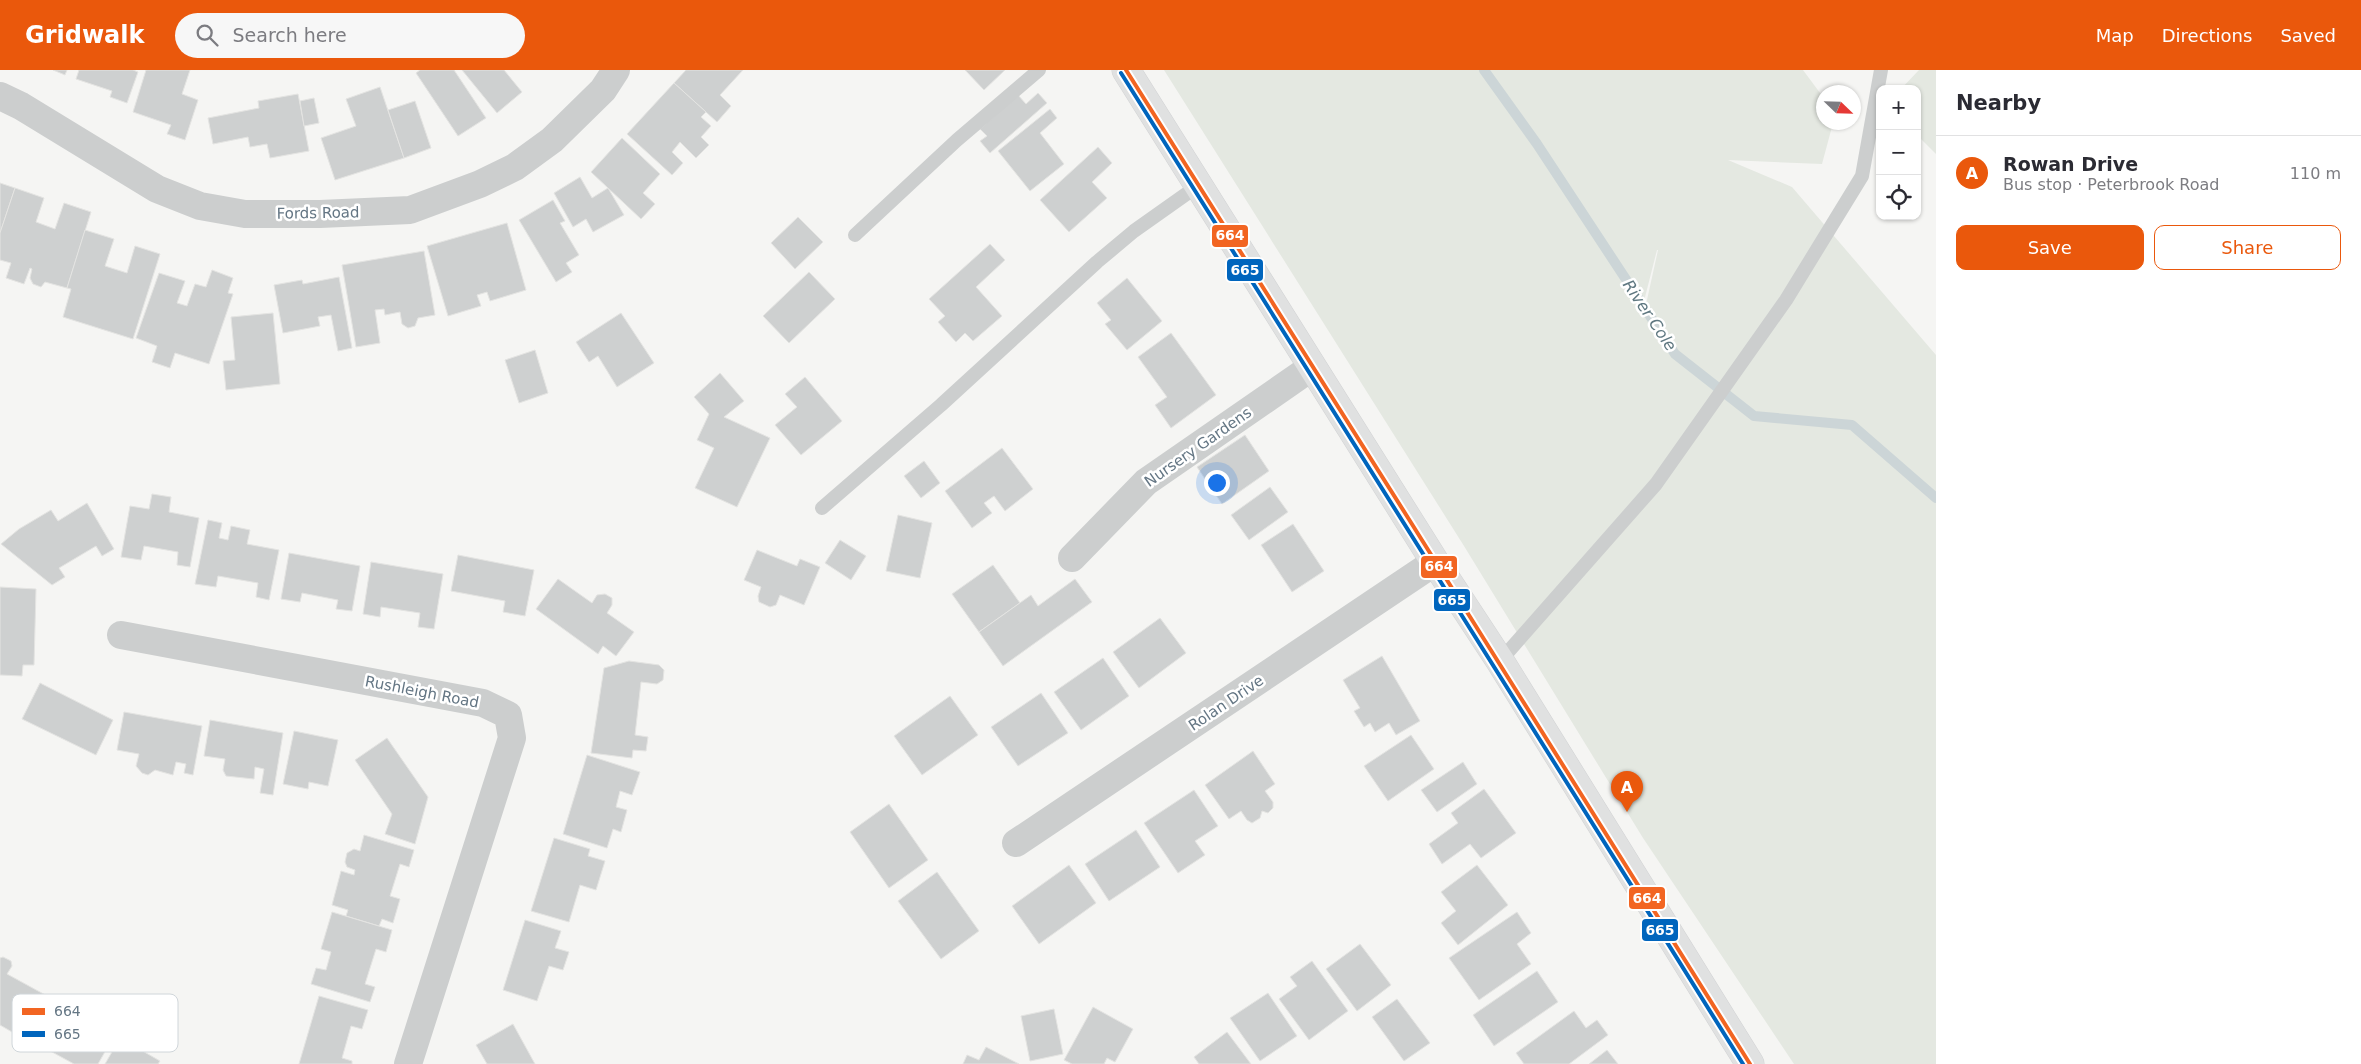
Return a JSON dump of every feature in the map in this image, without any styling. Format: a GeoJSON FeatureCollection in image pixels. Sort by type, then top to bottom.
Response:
{"type":"FeatureCollection","features":[{"type":"Feature","properties":{"kind":"street","name":"Fords Road"},"geometry":{"type":"LineString","coordinates":[[0,96],[21,106],[157,189],[200,206],[245,214],[320,214],[410,210],[480,184],[514,166],[552,140],[602,90],[616,70]]}},
{"type":"Feature","properties":{"kind":"street"},"geometry":{"type":"LineString","coordinates":[[1126,70],[1435,562],[1500,661],[1745,1062]]}},
{"type":"Feature","properties":{"kind":"street","name":"Nursery Gardens"},"geometry":{"type":"LineString","coordinates":[[1072,558],[1146,482],[1312,367]]}},
{"type":"Feature","properties":{"kind":"street","name":"Rolan Drive"},"geometry":{"type":"LineString","coordinates":[[1016,843],[1435,562]]}},
{"type":"Feature","properties":{"kind":"street","name":"Rushleigh Road"},"geometry":{"type":"LineString","coordinates":[[121,636],[483,703],[508,715],[512,738],[408,1064]]}},
{"type":"Feature","properties":{"kind":"lane"},"geometry":{"type":"LineString","coordinates":[[856,235],[957,140],[1039,70]]}},
{"type":"Feature","properties":{"kind":"lane"},"geometry":{"type":"LineString","coordinates":[[1500,661],[1656,484],[1786,300],[1862,176],[1881,70]]}},
{"type":"Feature","properties":{"kind":"lane"},"geometry":{"type":"LineString","coordinates":[[822,508],[928,416],[1097,262],[1134,231],[1199,185]]}},
{"type":"Feature","properties":{"kind":"shaded area"},"geometry":{"type":"Polygon","coordinates":[[[1164,70],[1803,70],[1816,88],[1816,130],[1831,130],[1822,164],[1728,160],[1792,187],[1936,355],[1936,1064],[1794,1064],[1643,838],[1464,546],[1164,70]],[[1658,250],[1643,305],[1645,309],[1658,250]]]}},
{"type":"Feature","properties":{"kind":"shaded area"},"geometry":{"type":"Polygon","coordinates":[[[1919,70],[1936,70],[1936,154],[1921,139],[1921,85],[1905,85],[1919,70]]]}},
{"type":"Feature","properties":{"kind":"building"},"geometry":{"type":"Polygon","coordinates":[[[53,70],[67,70],[65,75],[53,70]]]}},
{"type":"Feature","properties":{"kind":"building"},"geometry":{"type":"Polygon","coordinates":[[[79,70],[133,70],[138,72],[127,103],[110,97],[112,91],[76,79],[79,70]]]}},
{"type":"Feature","properties":{"kind":"building"},"geometry":{"type":"Polygon","coordinates":[[[146,70],[190,70],[182,94],[198,100],[185,140],[167,134],[171,125],[133,112],[146,70]]]}},
{"type":"Feature","properties":{"kind":"building"},"geometry":{"type":"Polygon","coordinates":[[[420,70],[454,70],[486,118],[458,136],[416,73],[420,70]]]}},
{"type":"Feature","properties":{"kind":"building"},"geometry":{"type":"Polygon","coordinates":[[[462,70],[504,70],[522,92],[497,113],[462,70]]]}},
{"type":"Feature","properties":{"kind":"building"},"geometry":{"type":"Polygon","coordinates":[[[686,70],[743,70],[720,95],[731,106],[717,122],[674,83],[686,70]]]}},
{"type":"Feature","properties":{"kind":"building"},"geometry":{"type":"Polygon","coordinates":[[[965,70],[1005,70],[984,90],[965,70]]]}},
{"type":"Feature","properties":{"kind":"building"},"geometry":{"type":"Polygon","coordinates":[[[674,83],[706,112],[701,117],[711,126],[701,137],[709,145],[696,158],[680,142],[672,152],[683,163],[672,175],[627,134],[674,83]]]}},
{"type":"Feature","properties":{"kind":"building"},"geometry":{"type":"Polygon","coordinates":[[[380,87],[404,158],[335,180],[321,138],[356,126],[346,99],[380,87]]]}},
{"type":"Feature","properties":{"kind":"building"},"geometry":{"type":"Polygon","coordinates":[[[1038,93],[1047,103],[990,153],[980,141],[987,136],[980,129],[1018,95],[1026,104],[1038,93]]]}},
{"type":"Feature","properties":{"kind":"building"},"geometry":{"type":"Polygon","coordinates":[[[298,94],[309,151],[270,158],[267,144],[250,147],[248,137],[213,144],[208,118],[259,108],[258,101],[298,94]]]}},
{"type":"Feature","properties":{"kind":"building"},"geometry":{"type":"Polygon","coordinates":[[[314,98],[319,123],[304,126],[300,101],[314,98]]]}},
{"type":"Feature","properties":{"kind":"building"},"geometry":{"type":"Polygon","coordinates":[[[415,101],[431,148],[404,158],[388,110],[415,101]]]}},
{"type":"Feature","properties":{"kind":"building"},"geometry":{"type":"Polygon","coordinates":[[[1050,109],[1057,118],[1040,133],[1064,164],[1030,191],[998,151],[1050,109]]]}},
{"type":"Feature","properties":{"kind":"building"},"geometry":{"type":"Polygon","coordinates":[[[622,138],[660,174],[643,193],[655,204],[641,219],[591,172],[622,138]]]}},
{"type":"Feature","properties":{"kind":"building"},"geometry":{"type":"Polygon","coordinates":[[[1098,147],[1112,163],[1092,182],[1107,198],[1069,232],[1040,200],[1098,147]]]}},
{"type":"Feature","properties":{"kind":"building"},"geometry":{"type":"Polygon","coordinates":[[[580,177],[592,198],[608,188],[624,215],[593,232],[586,219],[573,227],[554,193],[580,177]]]}},
{"type":"Feature","properties":{"kind":"building"},"geometry":{"type":"Polygon","coordinates":[[[0,183],[15,188],[0,233],[0,183]]]}},
{"type":"Feature","properties":{"kind":"building"},"geometry":{"type":"Polygon","coordinates":[[[15,188],[44,198],[36,222],[55,229],[64,203],[91,212],[67,288],[45,282],[41,287],[33,284],[30,278],[32,269],[30,268],[24,284],[6,278],[11,263],[0,260],[0,233],[15,188]]]}},
{"type":"Feature","properties":{"kind":"building"},"geometry":{"type":"Polygon","coordinates":[[[553,200],[565,221],[560,223],[579,255],[566,263],[572,272],[556,282],[519,220],[553,200]]]}},
{"type":"Feature","properties":{"kind":"building"},"geometry":{"type":"Polygon","coordinates":[[[798,217],[823,242],[795,269],[771,243],[798,217]]]}},
{"type":"Feature","properties":{"kind":"building"},"geometry":{"type":"Polygon","coordinates":[[[507,223],[526,290],[490,301],[487,292],[477,295],[481,306],[448,316],[427,246],[507,223]]]}},
{"type":"Feature","properties":{"kind":"building"},"geometry":{"type":"Polygon","coordinates":[[[85,230],[114,239],[105,266],[127,273],[135,246],[160,254],[133,339],[63,317],[71,289],[67,288],[85,230]]]}},
{"type":"Feature","properties":{"kind":"building"},"geometry":{"type":"Polygon","coordinates":[[[990,244],[1005,260],[976,287],[1002,316],[973,341],[965,333],[956,342],[938,322],[945,316],[929,299],[990,244]]]}},
{"type":"Feature","properties":{"kind":"building"},"geometry":{"type":"Polygon","coordinates":[[[424,251],[435,315],[418,318],[415,326],[408,328],[402,324],[400,312],[385,315],[384,309],[375,310],[380,343],[356,347],[342,265],[424,251]]]}},
{"type":"Feature","properties":{"kind":"building"},"geometry":{"type":"Polygon","coordinates":[[[212,270],[233,278],[228,293],[233,294],[209,364],[175,353],[170,368],[152,362],[157,346],[136,338],[159,273],[185,281],[177,303],[187,306],[195,284],[206,287],[212,270]]]}},
{"type":"Feature","properties":{"kind":"building"},"geometry":{"type":"Polygon","coordinates":[[[809,272],[835,299],[789,343],[763,316],[809,272]]]}},
{"type":"Feature","properties":{"kind":"building"},"geometry":{"type":"Polygon","coordinates":[[[339,277],[352,348],[338,351],[331,315],[318,317],[320,326],[283,333],[274,285],[302,280],[303,284],[339,277]]]}},
{"type":"Feature","properties":{"kind":"building"},"geometry":{"type":"Polygon","coordinates":[[[1127,278],[1162,321],[1127,350],[1105,324],[1111,320],[1097,303],[1127,278]]]}},
{"type":"Feature","properties":{"kind":"building"},"geometry":{"type":"Polygon","coordinates":[[[273,313],[280,384],[226,390],[223,361],[235,360],[231,317],[273,313]]]}},
{"type":"Feature","properties":{"kind":"building"},"geometry":{"type":"Polygon","coordinates":[[[621,313],[654,363],[617,387],[598,356],[589,362],[576,342],[621,313]]]}},
{"type":"Feature","properties":{"kind":"building"},"geometry":{"type":"Polygon","coordinates":[[[1171,333],[1216,395],[1171,428],[1155,405],[1167,397],[1138,357],[1171,333]]]}},
{"type":"Feature","properties":{"kind":"building"},"geometry":{"type":"Polygon","coordinates":[[[535,350],[548,393],[519,403],[505,360],[535,350]]]}},
{"type":"Feature","properties":{"kind":"building"},"geometry":{"type":"Polygon","coordinates":[[[720,373],[744,401],[724,417],[770,438],[737,507],[695,488],[714,448],[697,440],[709,414],[694,397],[720,373]]]}},
{"type":"Feature","properties":{"kind":"building"},"geometry":{"type":"Polygon","coordinates":[[[805,377],[842,421],[801,455],[775,425],[797,407],[785,394],[805,377]]]}},
{"type":"Feature","properties":{"kind":"building"},"geometry":{"type":"Polygon","coordinates":[[[1245,435],[1269,471],[1222,504],[1197,467],[1245,435]]]}},
{"type":"Feature","properties":{"kind":"building"},"geometry":{"type":"Polygon","coordinates":[[[1002,448],[1033,489],[1005,511],[994,496],[984,503],[992,513],[972,528],[945,491],[1002,448]]]}},
{"type":"Feature","properties":{"kind":"building"},"geometry":{"type":"Polygon","coordinates":[[[924,461],[940,483],[921,498],[904,476],[924,461]]]}},
{"type":"Feature","properties":{"kind":"building"},"geometry":{"type":"Polygon","coordinates":[[[1270,487],[1288,512],[1249,540],[1231,515],[1270,487]]]}},
{"type":"Feature","properties":{"kind":"building"},"geometry":{"type":"Polygon","coordinates":[[[152,494],[171,497],[169,512],[199,518],[190,567],[177,565],[178,552],[144,546],[141,560],[121,557],[130,506],[149,509],[152,494]]]}},
{"type":"Feature","properties":{"kind":"building"},"geometry":{"type":"Polygon","coordinates":[[[87,503],[114,549],[102,556],[96,546],[59,568],[65,577],[52,585],[1,544],[19,529],[51,510],[58,521],[87,503]]]}},
{"type":"Feature","properties":{"kind":"building"},"geometry":{"type":"Polygon","coordinates":[[[898,515],[932,523],[920,578],[886,571],[898,515]]]}},
{"type":"Feature","properties":{"kind":"building"},"geometry":{"type":"Polygon","coordinates":[[[208,520],[222,523],[219,538],[228,540],[231,526],[250,530],[247,544],[279,550],[269,600],[256,597],[258,583],[218,576],[216,587],[195,584],[208,520]]]}},
{"type":"Feature","properties":{"kind":"building"},"geometry":{"type":"Polygon","coordinates":[[[1293,524],[1324,571],[1292,592],[1261,545],[1293,524]]]}},
{"type":"Feature","properties":{"kind":"building"},"geometry":{"type":"Polygon","coordinates":[[[840,540],[866,556],[851,580],[825,563],[840,540]]]}},
{"type":"Feature","properties":{"kind":"building"},"geometry":{"type":"Polygon","coordinates":[[[757,550],[797,566],[800,559],[820,567],[804,605],[780,595],[776,605],[770,607],[759,602],[758,596],[761,587],[744,580],[757,550]]]}},
{"type":"Feature","properties":{"kind":"building"},"geometry":{"type":"Polygon","coordinates":[[[289,553],[360,566],[352,611],[336,609],[338,600],[302,593],[300,602],[281,599],[289,553]]]}},
{"type":"Feature","properties":{"kind":"building"},"geometry":{"type":"Polygon","coordinates":[[[458,555],[534,570],[525,616],[503,612],[505,601],[451,591],[458,555]]]}},
{"type":"Feature","properties":{"kind":"building"},"geometry":{"type":"Polygon","coordinates":[[[371,562],[443,574],[434,629],[418,627],[420,613],[381,607],[380,617],[363,614],[371,562]]]}},
{"type":"Feature","properties":{"kind":"building"},"geometry":{"type":"Polygon","coordinates":[[[993,565],[1020,603],[979,632],[952,594],[993,565]]]}},
{"type":"Feature","properties":{"kind":"building"},"geometry":{"type":"Polygon","coordinates":[[[558,579],[592,603],[597,595],[605,594],[612,598],[612,605],[607,613],[634,632],[616,656],[603,646],[598,654],[536,609],[558,579]]]}},
{"type":"Feature","properties":{"kind":"building"},"geometry":{"type":"Polygon","coordinates":[[[1075,579],[1092,602],[1003,666],[979,632],[1031,595],[1038,606],[1075,579]]]}},
{"type":"Feature","properties":{"kind":"building"},"geometry":{"type":"Polygon","coordinates":[[[0,587],[36,589],[34,665],[23,665],[22,676],[0,675],[0,587]]]}},
{"type":"Feature","properties":{"kind":"building"},"geometry":{"type":"Polygon","coordinates":[[[1160,618],[1186,653],[1139,688],[1113,652],[1160,618]]]}},
{"type":"Feature","properties":{"kind":"building"},"geometry":{"type":"Polygon","coordinates":[[[1382,656],[1420,721],[1396,735],[1389,723],[1375,732],[1370,723],[1364,727],[1354,711],[1360,708],[1343,680],[1382,656]]]}},
{"type":"Feature","properties":{"kind":"building"},"geometry":{"type":"Polygon","coordinates":[[[1103,658],[1129,696],[1081,730],[1054,692],[1103,658]]]}},
{"type":"Feature","properties":{"kind":"building"},"geometry":{"type":"Polygon","coordinates":[[[629,661],[659,665],[664,670],[663,680],[657,684],[641,682],[635,735],[648,737],[646,751],[633,750],[632,758],[591,753],[604,668],[629,661]]]}},
{"type":"Feature","properties":{"kind":"building"},"geometry":{"type":"Polygon","coordinates":[[[40,683],[113,720],[96,755],[22,719],[40,683]]]}},
{"type":"Feature","properties":{"kind":"building"},"geometry":{"type":"Polygon","coordinates":[[[1041,693],[1068,733],[1018,766],[991,727],[1041,693]]]}},
{"type":"Feature","properties":{"kind":"building"},"geometry":{"type":"Polygon","coordinates":[[[950,696],[978,735],[922,775],[894,736],[950,696]]]}},
{"type":"Feature","properties":{"kind":"building"},"geometry":{"type":"Polygon","coordinates":[[[124,712],[202,726],[193,775],[184,773],[186,764],[176,762],[173,775],[155,770],[148,775],[142,773],[136,766],[139,754],[117,750],[124,712]]]}},
{"type":"Feature","properties":{"kind":"building"},"geometry":{"type":"Polygon","coordinates":[[[210,720],[283,733],[273,795],[260,793],[264,769],[255,767],[254,779],[226,776],[223,770],[225,759],[204,756],[210,720]]]}},
{"type":"Feature","properties":{"kind":"building"},"geometry":{"type":"Polygon","coordinates":[[[294,731],[338,740],[328,786],[309,782],[308,789],[283,784],[294,731]]]}},
{"type":"Feature","properties":{"kind":"building"},"geometry":{"type":"Polygon","coordinates":[[[1411,735],[1434,769],[1388,801],[1364,766],[1411,735]]]}},
{"type":"Feature","properties":{"kind":"building"},"geometry":{"type":"Polygon","coordinates":[[[387,738],[428,797],[415,844],[385,834],[392,814],[355,760],[387,738]]]}},
{"type":"Feature","properties":{"kind":"building"},"geometry":{"type":"Polygon","coordinates":[[[1253,751],[1275,784],[1265,791],[1273,802],[1273,808],[1268,813],[1262,811],[1260,818],[1252,823],[1247,820],[1241,811],[1229,819],[1205,785],[1253,751]]]}},
{"type":"Feature","properties":{"kind":"building"},"geometry":{"type":"Polygon","coordinates":[[[587,755],[640,772],[632,795],[620,791],[616,807],[627,810],[621,832],[613,829],[607,848],[563,834],[587,755]]]}},
{"type":"Feature","properties":{"kind":"building"},"geometry":{"type":"Polygon","coordinates":[[[1463,762],[1477,784],[1437,812],[1421,790],[1463,762]]]}},
{"type":"Feature","properties":{"kind":"building"},"geometry":{"type":"Polygon","coordinates":[[[1484,789],[1516,833],[1481,858],[1470,844],[1442,864],[1429,844],[1458,823],[1451,813],[1484,789]]]}},
{"type":"Feature","properties":{"kind":"building"},"geometry":{"type":"Polygon","coordinates":[[[1194,790],[1218,826],[1195,841],[1205,855],[1178,873],[1144,823],[1194,790]]]}},
{"type":"Feature","properties":{"kind":"building"},"geometry":{"type":"Polygon","coordinates":[[[889,804],[928,860],[889,888],[850,832],[889,804]]]}},
{"type":"Feature","properties":{"kind":"building"},"geometry":{"type":"Polygon","coordinates":[[[1136,830],[1160,867],[1109,901],[1085,864],[1136,830]]]}},
{"type":"Feature","properties":{"kind":"building"},"geometry":{"type":"Polygon","coordinates":[[[364,835],[414,850],[409,867],[400,864],[390,896],[400,899],[393,923],[382,919],[379,926],[346,916],[348,910],[332,905],[341,871],[354,875],[355,870],[347,867],[345,862],[347,853],[354,849],[360,851],[364,835]]]}},
{"type":"Feature","properties":{"kind":"building"},"geometry":{"type":"Polygon","coordinates":[[[554,838],[590,849],[588,856],[605,861],[596,890],[580,885],[569,922],[531,911],[554,838]]]}},
{"type":"Feature","properties":{"kind":"building"},"geometry":{"type":"Polygon","coordinates":[[[1069,865],[1096,903],[1039,944],[1012,906],[1069,865]]]}},
{"type":"Feature","properties":{"kind":"building"},"geometry":{"type":"Polygon","coordinates":[[[1477,865],[1508,905],[1458,945],[1441,923],[1456,911],[1441,892],[1477,865]]]}},
{"type":"Feature","properties":{"kind":"building"},"geometry":{"type":"Polygon","coordinates":[[[937,872],[979,931],[941,959],[898,901],[937,872]]]}},
{"type":"Feature","properties":{"kind":"building"},"geometry":{"type":"Polygon","coordinates":[[[332,912],[392,930],[386,952],[376,949],[365,984],[375,987],[370,1002],[311,984],[316,968],[326,970],[331,952],[321,949],[332,912]]]}},
{"type":"Feature","properties":{"kind":"building"},"geometry":{"type":"Polygon","coordinates":[[[1517,912],[1531,933],[1517,944],[1531,964],[1479,1000],[1449,958],[1517,912]]]}},
{"type":"Feature","properties":{"kind":"building"},"geometry":{"type":"Polygon","coordinates":[[[525,920],[561,931],[555,948],[569,952],[563,970],[549,966],[537,1001],[503,990],[525,920]]]}},
{"type":"Feature","properties":{"kind":"building"},"geometry":{"type":"Polygon","coordinates":[[[1360,944],[1391,985],[1357,1011],[1326,969],[1360,944]]]}},
{"type":"Feature","properties":{"kind":"building"},"geometry":{"type":"Polygon","coordinates":[[[3,957],[11,961],[12,966],[7,974],[44,994],[12,994],[12,1032],[0,1025],[0,958],[3,957]]]}},
{"type":"Feature","properties":{"kind":"building"},"geometry":{"type":"Polygon","coordinates":[[[1312,961],[1348,1011],[1309,1040],[1279,999],[1297,986],[1290,977],[1312,961]]]}},
{"type":"Feature","properties":{"kind":"building"},"geometry":{"type":"Polygon","coordinates":[[[1537,971],[1558,1002],[1494,1046],[1473,1015],[1537,971]]]}},
{"type":"Feature","properties":{"kind":"building"},"geometry":{"type":"Polygon","coordinates":[[[1268,993],[1297,1036],[1260,1061],[1230,1018],[1268,993]]]}},
{"type":"Feature","properties":{"kind":"building"},"geometry":{"type":"Polygon","coordinates":[[[319,996],[368,1010],[362,1029],[351,1026],[342,1058],[352,1061],[352,1064],[299,1064],[319,996]]]}},
{"type":"Feature","properties":{"kind":"building"},"geometry":{"type":"Polygon","coordinates":[[[1397,999],[1430,1043],[1404,1061],[1372,1017],[1397,999]]]}},
{"type":"Feature","properties":{"kind":"building"},"geometry":{"type":"Polygon","coordinates":[[[1093,1007],[1133,1029],[1115,1062],[1107,1058],[1104,1064],[1072,1064],[1064,1060],[1093,1007]]]}},
{"type":"Feature","properties":{"kind":"building"},"geometry":{"type":"Polygon","coordinates":[[[1054,1009],[1063,1054],[1030,1061],[1021,1016],[1054,1009]]]}},
{"type":"Feature","properties":{"kind":"building"},"geometry":{"type":"Polygon","coordinates":[[[1574,1011],[1586,1028],[1597,1020],[1608,1035],[1569,1064],[1524,1064],[1516,1053],[1574,1011]]]}},
{"type":"Feature","properties":{"kind":"building"},"geometry":{"type":"Polygon","coordinates":[[[513,1024],[535,1064],[487,1064],[476,1045],[513,1024]]]}},
{"type":"Feature","properties":{"kind":"building"},"geometry":{"type":"Polygon","coordinates":[[[1227,1032],[1251,1064],[1199,1064],[1194,1057],[1227,1032]]]}},
{"type":"Feature","properties":{"kind":"building"},"geometry":{"type":"Polygon","coordinates":[[[986,1047],[1019,1064],[963,1064],[967,1055],[979,1060],[986,1047]]]}},
{"type":"Feature","properties":{"kind":"building"},"geometry":{"type":"Polygon","coordinates":[[[1607,1050],[1618,1064],[1589,1064],[1607,1050]]]}},
{"type":"Feature","properties":{"kind":"building"},"geometry":{"type":"Polygon","coordinates":[[[52,1052],[105,1052],[98,1064],[74,1064],[52,1052]]]}},
{"type":"Feature","properties":{"kind":"building"},"geometry":{"type":"Polygon","coordinates":[[[112,1052],[144,1052],[160,1061],[158,1064],[105,1064],[112,1052]]]}},
{"type":"Feature","properties":{"kind":"waterway","name":"River Cole"},"geometry":{"type":"LineString","coordinates":[[1484,70],[1537,144],[1675,354],[1754,416],[1852,425],[1936,498]]}},
{"type":"Feature","properties":{"kind":"transit line","name":"664"},"geometry":{"type":"LineString","coordinates":[[1126,70],[1750,1064]]}},
{"type":"Feature","properties":{"kind":"transit line","name":"665"},"geometry":{"type":"LineString","coordinates":[[1121,73],[1743,1064]]}},
{"type":"Feature","properties":{"kind":"place","name":"Rowan Drive"},"geometry":{"type":"Point","coordinates":[1627,812]}}]}
